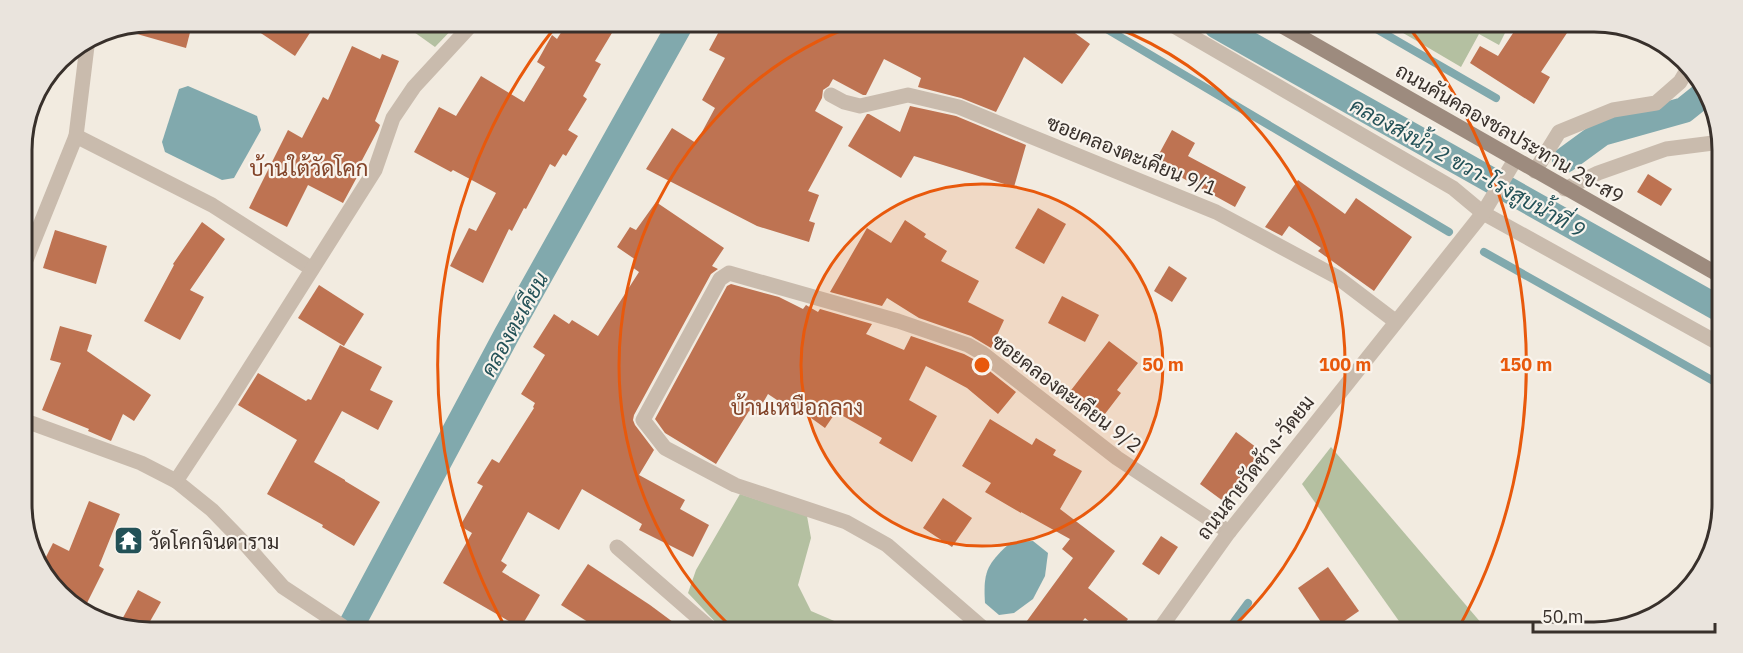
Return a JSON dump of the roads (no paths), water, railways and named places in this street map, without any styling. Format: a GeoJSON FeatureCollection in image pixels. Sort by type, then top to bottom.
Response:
{"type":"FeatureCollection","features":[{"type":"Feature","properties":{"kind":"street"},"geometry":{"type":"LineString","coordinates":[[176,481],[375,170],[393,118],[414,87],[465,32]]}},
{"type":"Feature","properties":{"kind":"street"},"geometry":{"type":"LineString","coordinates":[[1184,32],[1712,339]]}},
{"type":"Feature","properties":{"kind":"street","name":"ถนนคันคลองชลประทาน 2ข-ส9"},"geometry":{"type":"LineString","coordinates":[[1292,32],[1512,166],[1535,171],[1712,271]]}},
{"type":"Feature","properties":{"kind":"street"},"geometry":{"type":"LineString","coordinates":[[32,245],[76,136],[87,49]]}},
{"type":"Feature","properties":{"kind":"street"},"geometry":{"type":"LineString","coordinates":[[1535,171],[1559,132],[1613,110],[1656,103],[1680,82],[1684,75]]}},
{"type":"Feature","properties":{"kind":"street","name":"ซอยคลองตะเคียน 9/1"},"geometry":{"type":"LineString","coordinates":[[831,95],[844,102],[860,106],[908,95],[959,107],[1216,212],[1337,277],[1395,321]]}},
{"type":"Feature","properties":{"kind":"street"},"geometry":{"type":"LineString","coordinates":[[76,136],[212,205],[312,269]]}},
{"type":"Feature","properties":{"kind":"street"},"geometry":{"type":"LineString","coordinates":[[1565,189],[1598,173],[1666,149],[1711,143]]}},
{"type":"Feature","properties":{"kind":"street","name":"ถนนสายวัดช้าง-วัดยม"},"geometry":{"type":"LineString","coordinates":[[1165,621],[1229,532],[1487,207],[1512,166]]}},
{"type":"Feature","properties":{"kind":"street","name":"ซอยคลองตะเคียน 9/2"},"geometry":{"type":"LineString","coordinates":[[975,621],[887,545],[846,522],[735,485],[665,448],[643,420],[720,279],[729,273],[898,321],[968,345],[982,353],[1117,458],[1229,532]]}},
{"type":"Feature","properties":{"kind":"street"},"geometry":{"type":"LineString","coordinates":[[32,423],[141,464],[176,481],[212,510],[283,588],[336,622]]}},
{"type":"Feature","properties":{"kind":"street"},"geometry":{"type":"LineString","coordinates":[[617,546],[703,622]]}},
{"type":"Feature","properties":{"kind":"water"},"geometry":{"type":"Polygon","coordinates":[[[188,86],[257,116],[261,130],[234,178],[222,180],[165,152],[162,142],[179,89],[188,86]]]}},
{"type":"Feature","properties":{"kind":"water"},"geometry":{"type":"Polygon","coordinates":[[[1033,541],[1048,553],[1045,576],[1033,599],[1014,613],[999,615],[985,603],[988,569],[1011,542],[1033,541]]]}},
{"type":"Feature","properties":{"kind":"waterway","name":"คลองตะเคียน"},"geometry":{"type":"LineString","coordinates":[[353,622],[507,334],[676,32]]}},
{"type":"Feature","properties":{"kind":"waterway"},"geometry":{"type":"LineString","coordinates":[[1112,32],[1449,232]]}},
{"type":"Feature","properties":{"kind":"waterway","name":"คลองส่งน้ำ 2 ขวา-โรงสูบน้ำที่ 9"},"geometry":{"type":"LineString","coordinates":[[1228,32],[1712,305]]}},
{"type":"Feature","properties":{"kind":"waterway"},"geometry":{"type":"LineString","coordinates":[[1382,32],[1496,98]]}},
{"type":"Feature","properties":{"kind":"waterway"},"geometry":{"type":"LineString","coordinates":[[1565,160],[1602,133],[1684,110],[1700,98]]}},
{"type":"Feature","properties":{"kind":"waterway"},"geometry":{"type":"LineString","coordinates":[[1484,252],[1712,380]]}},
{"type":"Feature","properties":{"kind":"waterway"},"geometry":{"type":"LineString","coordinates":[[1234,621],[1248,603]]}},
{"type":"Feature","properties":{"kind":"place","name":"วัดโคกจินดาราม"},"geometry":{"type":"Point","coordinates":[128,541]}},
{"type":"Feature","properties":{"kind":"district","name":"บ้านใต้วัดโคก"},"geometry":{"type":"Point","coordinates":[309,167]}},
{"type":"Feature","properties":{"kind":"district","name":"บ้านเหนือกลาง"},"geometry":{"type":"Point","coordinates":[797,406]}}]}
